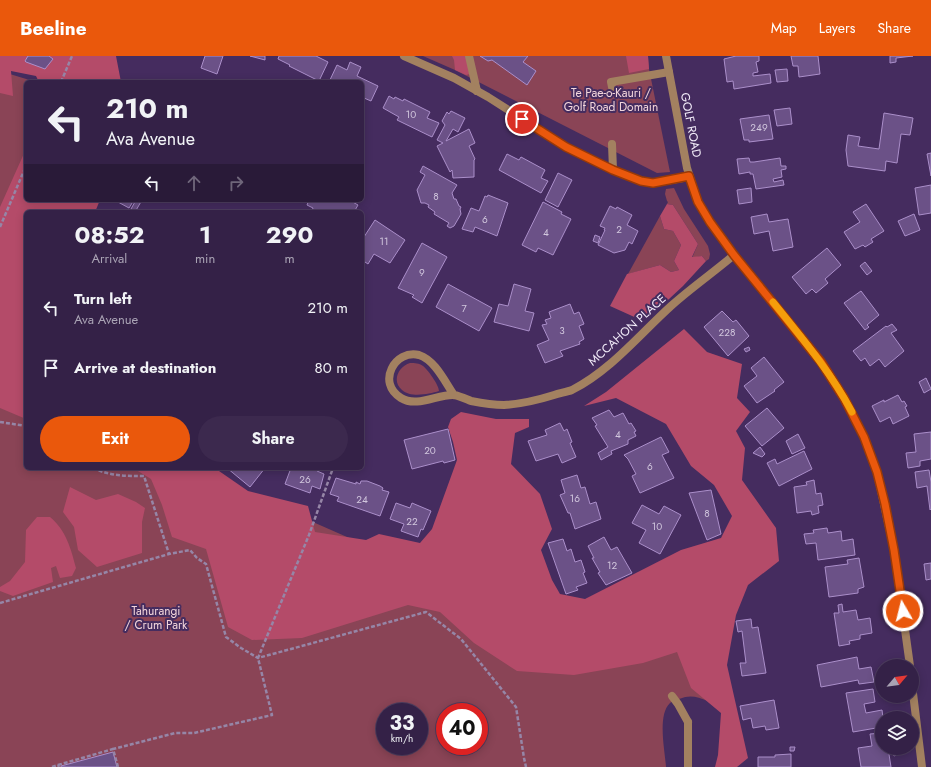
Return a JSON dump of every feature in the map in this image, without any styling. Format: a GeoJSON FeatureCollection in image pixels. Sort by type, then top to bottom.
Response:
{"type":"FeatureCollection","features":[{"type":"Feature","properties":{"kind":"street"},"geometry":{"type":"LineString","coordinates":[[404,56],[454,78],[566,147],[613,170],[641,181],[653,183],[689,176]]}},
{"type":"Feature","properties":{"kind":"street"},"geometry":{"type":"LineString","coordinates":[[469,56],[477,91]]}},
{"type":"Feature","properties":{"kind":"street","name":"GOLF ROAD"},"geometry":{"type":"LineString","coordinates":[[666,56],[689,176],[696,197],[704,213],[734,255],[821,362],[844,398],[864,437],[877,472],[885,504],[894,550],[909,659]]}},
{"type":"Feature","properties":{"kind":"street"},"geometry":{"type":"LineString","coordinates":[[612,87],[611,82],[669,72]]}},
{"type":"Feature","properties":{"kind":"street"},"geometry":{"type":"LineString","coordinates":[[612,144],[613,170]]}},
{"type":"Feature","properties":{"kind":"street","name":"MCCAHON PLACE"},"geometry":{"type":"LineString","coordinates":[[454,395],[432,363],[420,355],[414,354],[400,359],[394,364],[388,378],[397,395],[408,401],[418,401],[454,395],[472,401],[502,405],[533,402],[571,390],[595,375],[625,350],[672,306],[734,255]]}},
{"type":"Feature","properties":{"kind":"street"},"geometry":{"type":"LineString","coordinates":[[672,696],[688,722],[688,767]]}},
{"type":"Feature","properties":{"kind":"street"},"geometry":{"type":"LineString","coordinates":[[914,703],[922,767]]}},
{"type":"Feature","properties":{"kind":"path"},"geometry":{"type":"LineString","coordinates":[[62,80],[72,56]]}},
{"type":"Feature","properties":{"kind":"path"},"geometry":{"type":"LineString","coordinates":[[0,227],[24,171]]}},
{"type":"Feature","properties":{"kind":"path"},"geometry":{"type":"LineString","coordinates":[[0,422],[24,426]]}},
{"type":"Feature","properties":{"kind":"path"},"geometry":{"type":"LineString","coordinates":[[97,470],[104,473],[121,476],[144,476],[169,554]]}},
{"type":"Feature","properties":{"kind":"path"},"geometry":{"type":"LineString","coordinates":[[52,767],[113,749],[176,733],[194,733],[272,715],[258,658],[309,534],[332,470]]}},
{"type":"Feature","properties":{"kind":"path"},"geometry":{"type":"LineString","coordinates":[[0,603],[169,554],[190,550],[197,558],[206,564],[226,637],[258,658],[426,612],[461,639],[516,707],[526,767]]}},
{"type":"Feature","properties":{"kind":"path"},"geometry":{"type":"LineString","coordinates":[[113,749],[118,767]]}},
{"type":"Feature","properties":{"kind":"green space","name":"Te Pae-o-Kauri / Golf Road Domain"},"geometry":{"type":"Polygon","coordinates":[[[423,56],[648,56],[649,69],[670,172],[657,173],[455,70],[423,56]]]}},
{"type":"Feature","properties":{"kind":"green space"},"geometry":{"type":"Polygon","coordinates":[[[0,71],[29,80],[24,80],[24,202],[25,202],[0,279],[0,71]]]}},
{"type":"Feature","properties":{"kind":"green space"},"geometry":{"type":"Polygon","coordinates":[[[674,188],[684,209],[708,246],[710,254],[709,259],[706,261],[702,256],[692,258],[698,244],[673,205],[667,204],[668,202],[665,194],[666,189],[674,188]]]}},
{"type":"Feature","properties":{"kind":"green space"},"geometry":{"type":"Polygon","coordinates":[[[660,216],[664,229],[673,231],[681,245],[674,261],[679,270],[671,272],[660,265],[628,274],[660,216]]]}},
{"type":"Feature","properties":{"kind":"green space"},"geometry":{"type":"Polygon","coordinates":[[[410,363],[421,365],[425,368],[439,388],[439,391],[415,395],[402,390],[397,382],[398,374],[403,367],[410,363]]]}},
{"type":"Feature","properties":{"kind":"green space","name":"Tahurangi / Crum Park"},"geometry":{"type":"Polygon","coordinates":[[[0,385],[24,395],[24,470],[195,470],[388,555],[584,604],[713,545],[708,701],[691,696],[683,697],[670,703],[664,716],[663,743],[666,767],[0,767],[0,385]]]}},
{"type":"Feature","properties":{"kind":"shaded area"},"geometry":{"type":"Polygon","coordinates":[[[0,56],[116,56],[121,80],[38,80],[36,76],[11,71],[13,96],[0,93],[0,56]]]}},
{"type":"Feature","properties":{"kind":"shaded area"},"geometry":{"type":"Polygon","coordinates":[[[452,56],[466,56],[470,74],[466,75],[455,70],[452,56]]]}},
{"type":"Feature","properties":{"kind":"shaded area"},"geometry":{"type":"Polygon","coordinates":[[[626,56],[648,56],[649,69],[629,73],[626,56]]]}},
{"type":"Feature","properties":{"kind":"shaded area"},"geometry":{"type":"Polygon","coordinates":[[[24,153],[24,202],[99,202],[96,210],[24,210],[24,418],[0,408],[0,207],[24,153]]]}},
{"type":"Feature","properties":{"kind":"shaded area"},"geometry":{"type":"Polygon","coordinates":[[[667,204],[673,205],[698,244],[692,257],[702,256],[706,261],[669,299],[641,320],[610,306],[627,274],[660,265],[671,272],[679,270],[674,261],[681,245],[673,231],[664,229],[660,216],[667,204]]]}},
{"type":"Feature","properties":{"kind":"shaded area"},"geometry":{"type":"Polygon","coordinates":[[[684,329],[707,352],[742,364],[737,398],[750,412],[736,431],[745,448],[742,480],[776,528],[779,561],[748,585],[736,615],[727,665],[748,758],[737,767],[715,767],[718,755],[721,713],[691,688],[677,652],[643,663],[574,675],[517,671],[474,643],[440,612],[408,605],[302,638],[252,640],[228,627],[206,549],[172,537],[162,505],[151,479],[136,470],[220,470],[219,471],[248,491],[308,506],[315,532],[366,540],[379,534],[420,543],[432,529],[457,460],[448,427],[451,419],[461,412],[496,419],[529,419],[529,427],[515,433],[511,464],[540,494],[552,529],[541,550],[552,580],[560,594],[585,599],[681,550],[721,538],[732,516],[714,485],[691,466],[666,424],[616,398],[584,406],[606,392],[684,329]]]}},
{"type":"Feature","properties":{"kind":"shaded area"},"geometry":{"type":"Polygon","coordinates":[[[70,487],[96,500],[118,494],[145,508],[142,522],[142,553],[97,567],[78,550],[74,527],[63,512],[70,487]]]}},
{"type":"Feature","properties":{"kind":"shaded area"},"geometry":{"type":"Polygon","coordinates":[[[37,517],[50,517],[56,522],[64,534],[70,547],[76,568],[72,576],[60,578],[56,566],[51,568],[53,582],[13,596],[0,591],[0,587],[10,581],[25,562],[26,530],[37,517]]]}},
{"type":"Feature","properties":{"kind":"building"},"geometry":{"type":"Polygon","coordinates":[[[28,56],[49,56],[53,59],[45,69],[26,62],[25,61],[28,56]]]}},
{"type":"Feature","properties":{"kind":"building"},"geometry":{"type":"Polygon","coordinates":[[[205,56],[223,56],[217,74],[201,68],[205,56]]]}},
{"type":"Feature","properties":{"kind":"building"},"geometry":{"type":"Polygon","coordinates":[[[250,56],[265,56],[265,60],[250,56]]]}},
{"type":"Feature","properties":{"kind":"building"},"geometry":{"type":"Polygon","coordinates":[[[279,56],[316,56],[328,62],[319,80],[317,80],[278,59],[279,56]]]}},
{"type":"Feature","properties":{"kind":"building"},"geometry":{"type":"Polygon","coordinates":[[[480,56],[528,56],[523,62],[536,71],[527,85],[492,60],[488,61],[480,56]]]}},
{"type":"Feature","properties":{"kind":"building"},"geometry":{"type":"Polygon","coordinates":[[[736,56],[759,56],[759,61],[756,62],[758,72],[753,73],[753,76],[770,74],[771,83],[734,89],[733,81],[727,82],[724,59],[736,56]]]}},
{"type":"Feature","properties":{"kind":"building"},"geometry":{"type":"Polygon","coordinates":[[[791,56],[818,56],[820,74],[799,77],[798,66],[793,66],[791,56]]]}},
{"type":"Feature","properties":{"kind":"building"},"geometry":{"type":"Polygon","coordinates":[[[890,56],[913,56],[896,58],[896,62],[890,63],[890,56]]]}},
{"type":"Feature","properties":{"kind":"building"},"geometry":{"type":"Polygon","coordinates":[[[350,62],[361,67],[357,76],[378,86],[371,101],[364,98],[364,80],[330,80],[337,65],[347,70],[350,62]]]}},
{"type":"Feature","properties":{"kind":"building"},"geometry":{"type":"Polygon","coordinates":[[[787,69],[788,81],[777,82],[775,70],[787,69]]]}},
{"type":"Feature","properties":{"kind":"building"},"geometry":{"type":"Polygon","coordinates":[[[389,96],[403,101],[404,99],[430,112],[427,118],[439,123],[432,137],[397,120],[399,117],[383,108],[389,96]]]}},
{"type":"Feature","properties":{"kind":"building"},"geometry":{"type":"Polygon","coordinates":[[[790,108],[792,124],[777,126],[774,110],[790,108]]]}},
{"type":"Feature","properties":{"kind":"building"},"geometry":{"type":"Polygon","coordinates":[[[451,111],[465,118],[458,132],[453,129],[446,141],[469,129],[475,143],[469,146],[475,159],[474,177],[453,178],[452,170],[450,172],[437,146],[443,143],[437,140],[445,125],[442,121],[447,112],[449,114],[451,111]]]}},
{"type":"Feature","properties":{"kind":"building"},"geometry":{"type":"Polygon","coordinates":[[[884,113],[913,118],[910,135],[901,134],[897,163],[886,161],[885,171],[848,166],[846,150],[848,135],[860,137],[858,146],[879,149],[884,113]]]}},
{"type":"Feature","properties":{"kind":"building"},"geometry":{"type":"Polygon","coordinates":[[[769,115],[773,139],[749,142],[749,140],[744,140],[740,119],[769,115]]]}},
{"type":"Feature","properties":{"kind":"building"},"geometry":{"type":"Polygon","coordinates":[[[931,153],[931,176],[927,154],[931,153]]]}},
{"type":"Feature","properties":{"kind":"building"},"geometry":{"type":"Polygon","coordinates":[[[507,154],[519,160],[521,157],[545,170],[541,178],[548,181],[541,193],[499,170],[507,154]]]}},
{"type":"Feature","properties":{"kind":"building"},"geometry":{"type":"Polygon","coordinates":[[[749,158],[750,162],[754,162],[780,158],[781,166],[786,166],[786,169],[781,170],[782,177],[773,179],[774,182],[783,180],[784,185],[756,189],[753,174],[750,174],[750,172],[739,174],[737,159],[749,158]]]}},
{"type":"Feature","properties":{"kind":"building"},"geometry":{"type":"Polygon","coordinates":[[[423,166],[457,185],[452,193],[454,199],[456,199],[461,207],[461,214],[454,226],[450,228],[447,226],[449,223],[434,214],[435,212],[428,207],[429,205],[421,203],[417,190],[425,175],[420,172],[423,166]]]}},
{"type":"Feature","properties":{"kind":"building"},"geometry":{"type":"Polygon","coordinates":[[[558,173],[572,180],[558,207],[545,200],[558,173]]]}},
{"type":"Feature","properties":{"kind":"building"},"geometry":{"type":"Polygon","coordinates":[[[931,185],[931,213],[919,215],[915,188],[931,185]]]}},
{"type":"Feature","properties":{"kind":"building"},"geometry":{"type":"Polygon","coordinates":[[[751,188],[752,202],[739,204],[737,190],[751,188]]]}},
{"type":"Feature","properties":{"kind":"building"},"geometry":{"type":"Polygon","coordinates":[[[488,195],[508,203],[497,236],[475,227],[473,232],[462,229],[471,208],[479,211],[485,196],[487,197],[488,195]]]}},
{"type":"Feature","properties":{"kind":"building"},"geometry":{"type":"Polygon","coordinates":[[[118,202],[133,202],[129,208],[118,202]]]}},
{"type":"Feature","properties":{"kind":"building"},"geometry":{"type":"Polygon","coordinates":[[[135,202],[141,202],[136,210],[131,209],[135,202]]]}},
{"type":"Feature","properties":{"kind":"building"},"geometry":{"type":"Polygon","coordinates":[[[308,202],[353,202],[358,205],[355,210],[312,210],[313,208],[307,205],[308,202]]]}},
{"type":"Feature","properties":{"kind":"building"},"geometry":{"type":"Polygon","coordinates":[[[543,202],[562,212],[561,214],[571,219],[553,255],[538,248],[536,252],[522,245],[543,202]]]}},
{"type":"Feature","properties":{"kind":"building"},"geometry":{"type":"Polygon","coordinates":[[[866,204],[884,231],[871,239],[873,242],[865,247],[863,245],[855,249],[844,232],[860,222],[853,212],[866,204]]]}},
{"type":"Feature","properties":{"kind":"building"},"geometry":{"type":"Polygon","coordinates":[[[610,206],[616,209],[617,207],[632,215],[627,225],[638,231],[632,244],[629,242],[625,250],[614,253],[598,245],[605,230],[605,228],[600,226],[610,206]]]}},
{"type":"Feature","properties":{"kind":"building"},"geometry":{"type":"Polygon","coordinates":[[[767,214],[769,222],[788,219],[793,247],[773,251],[769,231],[754,234],[751,217],[767,214]]]}},
{"type":"Feature","properties":{"kind":"building"},"geometry":{"type":"Polygon","coordinates":[[[914,214],[920,230],[905,236],[898,221],[914,214]]]}},
{"type":"Feature","properties":{"kind":"building"},"geometry":{"type":"Polygon","coordinates":[[[375,220],[405,240],[390,263],[374,254],[368,264],[364,261],[364,237],[375,220]]]}},
{"type":"Feature","properties":{"kind":"building"},"geometry":{"type":"Polygon","coordinates":[[[595,235],[600,237],[598,243],[593,241],[595,235]]]}},
{"type":"Feature","properties":{"kind":"building"},"geometry":{"type":"Polygon","coordinates":[[[422,243],[447,257],[422,303],[412,297],[414,295],[398,288],[422,243]]]}},
{"type":"Feature","properties":{"kind":"building"},"geometry":{"type":"Polygon","coordinates":[[[827,248],[841,265],[825,279],[828,283],[816,293],[812,289],[806,294],[792,277],[827,248]]]}},
{"type":"Feature","properties":{"kind":"building"},"geometry":{"type":"Polygon","coordinates":[[[865,262],[872,271],[867,275],[860,266],[865,262]]]}},
{"type":"Feature","properties":{"kind":"building"},"geometry":{"type":"Polygon","coordinates":[[[448,284],[492,308],[479,331],[436,307],[448,284]]]}},
{"type":"Feature","properties":{"kind":"building"},"geometry":{"type":"Polygon","coordinates":[[[514,284],[531,289],[525,311],[534,313],[529,331],[494,322],[499,304],[508,306],[514,284]]]}},
{"type":"Feature","properties":{"kind":"building"},"geometry":{"type":"Polygon","coordinates":[[[861,291],[879,315],[867,325],[869,327],[865,330],[844,303],[861,291]]]}},
{"type":"Feature","properties":{"kind":"building"},"geometry":{"type":"Polygon","coordinates":[[[570,304],[574,314],[579,312],[584,324],[579,326],[584,339],[579,342],[580,344],[560,351],[563,356],[545,363],[537,345],[549,340],[542,325],[547,324],[545,320],[551,318],[549,312],[570,304]]]}},
{"type":"Feature","properties":{"kind":"building"},"geometry":{"type":"Polygon","coordinates":[[[722,311],[733,322],[736,320],[749,336],[728,356],[704,327],[722,311]]]}},
{"type":"Feature","properties":{"kind":"building"},"geometry":{"type":"Polygon","coordinates":[[[892,324],[897,330],[891,333],[904,351],[885,367],[879,359],[870,366],[865,358],[861,361],[853,351],[886,326],[887,327],[892,324]]]}},
{"type":"Feature","properties":{"kind":"building"},"geometry":{"type":"Polygon","coordinates":[[[749,347],[750,350],[746,352],[744,349],[749,347]]]}},
{"type":"Feature","properties":{"kind":"building"},"geometry":{"type":"Polygon","coordinates":[[[764,357],[784,382],[774,390],[775,391],[757,403],[744,386],[757,376],[751,368],[764,357]]]}},
{"type":"Feature","properties":{"kind":"building"},"geometry":{"type":"Polygon","coordinates":[[[926,378],[931,389],[924,393],[919,382],[926,378]]]}},
{"type":"Feature","properties":{"kind":"building"},"geometry":{"type":"Polygon","coordinates":[[[898,395],[902,402],[904,401],[907,406],[905,407],[909,416],[893,424],[890,417],[880,422],[872,406],[898,395]]]}},
{"type":"Feature","properties":{"kind":"building"},"geometry":{"type":"Polygon","coordinates":[[[767,408],[784,428],[762,446],[745,426],[767,408]]]}},
{"type":"Feature","properties":{"kind":"building"},"geometry":{"type":"Polygon","coordinates":[[[609,410],[614,417],[623,413],[629,424],[631,423],[636,431],[634,432],[636,436],[628,440],[628,444],[611,451],[612,454],[601,460],[598,453],[608,447],[595,426],[597,425],[592,418],[609,410]]]}},
{"type":"Feature","properties":{"kind":"building"},"geometry":{"type":"Polygon","coordinates":[[[560,423],[564,431],[567,429],[572,442],[570,443],[576,457],[562,463],[558,454],[536,461],[528,441],[547,435],[545,430],[560,423]]]}},
{"type":"Feature","properties":{"kind":"building"},"geometry":{"type":"Polygon","coordinates":[[[448,429],[455,460],[444,463],[443,461],[412,469],[404,440],[448,429]]]}},
{"type":"Feature","properties":{"kind":"building"},"geometry":{"type":"Polygon","coordinates":[[[931,432],[931,459],[920,461],[920,466],[908,468],[906,453],[916,452],[914,434],[931,432]]]}},
{"type":"Feature","properties":{"kind":"building"},"geometry":{"type":"Polygon","coordinates":[[[798,434],[805,448],[792,454],[786,441],[798,434]]]}},
{"type":"Feature","properties":{"kind":"building"},"geometry":{"type":"Polygon","coordinates":[[[661,437],[669,452],[662,455],[674,478],[640,493],[632,476],[636,474],[628,459],[624,455],[661,437]]]}},
{"type":"Feature","properties":{"kind":"building"},"geometry":{"type":"Polygon","coordinates":[[[760,447],[765,454],[762,457],[753,453],[760,447]]]}},
{"type":"Feature","properties":{"kind":"building"},"geometry":{"type":"Polygon","coordinates":[[[804,451],[812,469],[779,486],[767,463],[775,459],[777,464],[804,451]]]}},
{"type":"Feature","properties":{"kind":"building"},"geometry":{"type":"Polygon","coordinates":[[[229,470],[263,470],[250,487],[229,470]]]}},
{"type":"Feature","properties":{"kind":"building"},"geometry":{"type":"Polygon","coordinates":[[[290,470],[317,470],[324,474],[320,489],[312,486],[310,493],[285,484],[290,470]]]}},
{"type":"Feature","properties":{"kind":"building"},"geometry":{"type":"Polygon","coordinates":[[[929,470],[931,482],[930,510],[927,486],[917,488],[915,472],[929,470]]]}},
{"type":"Feature","properties":{"kind":"building"},"geometry":{"type":"Polygon","coordinates":[[[577,475],[581,488],[585,487],[590,504],[596,502],[601,519],[575,529],[570,513],[568,513],[560,495],[565,493],[561,480],[577,475]]]}},
{"type":"Feature","properties":{"kind":"building"},"geometry":{"type":"Polygon","coordinates":[[[336,478],[356,484],[356,482],[360,484],[361,481],[367,481],[380,486],[383,488],[382,490],[389,492],[380,516],[337,501],[339,497],[330,494],[336,478]]]}},
{"type":"Feature","properties":{"kind":"building"},"geometry":{"type":"Polygon","coordinates":[[[814,480],[816,494],[821,493],[823,505],[818,506],[819,513],[812,515],[811,511],[797,513],[794,487],[807,485],[806,482],[814,480]]]}},
{"type":"Feature","properties":{"kind":"building"},"geometry":{"type":"Polygon","coordinates":[[[711,490],[721,534],[707,540],[689,493],[711,490]]]}},
{"type":"Feature","properties":{"kind":"building"},"geometry":{"type":"Polygon","coordinates":[[[396,503],[410,508],[412,503],[431,511],[423,530],[421,529],[418,537],[401,531],[404,524],[390,519],[396,503]]]}},
{"type":"Feature","properties":{"kind":"building"},"geometry":{"type":"Polygon","coordinates":[[[642,505],[659,514],[664,506],[681,515],[660,554],[639,543],[646,530],[632,523],[642,505]]]}},
{"type":"Feature","properties":{"kind":"building"},"geometry":{"type":"Polygon","coordinates":[[[827,528],[828,533],[841,531],[842,541],[853,539],[855,555],[818,560],[816,543],[806,544],[804,534],[814,533],[813,530],[827,528]]]}},
{"type":"Feature","properties":{"kind":"building"},"geometry":{"type":"Polygon","coordinates":[[[604,537],[611,550],[617,547],[632,573],[606,585],[598,573],[600,572],[592,558],[594,558],[588,546],[604,537]]]}},
{"type":"Feature","properties":{"kind":"building"},"geometry":{"type":"Polygon","coordinates":[[[563,539],[567,551],[571,549],[575,562],[581,560],[585,572],[583,573],[587,583],[576,587],[578,590],[566,594],[548,543],[563,539]]]}},
{"type":"Feature","properties":{"kind":"building"},"geometry":{"type":"Polygon","coordinates":[[[859,558],[864,587],[858,589],[858,593],[829,597],[825,567],[848,564],[847,560],[859,558]]]}},
{"type":"Feature","properties":{"kind":"building"},"geometry":{"type":"Polygon","coordinates":[[[931,563],[931,579],[926,580],[924,564],[931,563]]]}},
{"type":"Feature","properties":{"kind":"building"},"geometry":{"type":"Polygon","coordinates":[[[842,604],[843,612],[856,610],[858,620],[870,618],[872,633],[860,635],[860,639],[849,641],[850,644],[839,646],[834,613],[839,613],[838,605],[842,604]]]}},
{"type":"Feature","properties":{"kind":"building"},"geometry":{"type":"Polygon","coordinates":[[[751,619],[752,628],[758,627],[766,673],[742,676],[740,663],[746,663],[742,631],[738,632],[736,621],[751,619]]]}},
{"type":"Feature","properties":{"kind":"building"},"geometry":{"type":"Polygon","coordinates":[[[857,657],[859,669],[871,667],[874,682],[859,684],[858,680],[821,687],[817,665],[857,657]]]}},
{"type":"Feature","properties":{"kind":"building"},"geometry":{"type":"Polygon","coordinates":[[[873,689],[875,702],[864,704],[866,713],[875,711],[875,728],[853,732],[846,693],[873,689]]]}},
{"type":"Feature","properties":{"kind":"building"},"geometry":{"type":"Polygon","coordinates":[[[774,700],[779,728],[766,730],[765,726],[753,728],[751,718],[743,720],[740,706],[774,700]]]}},
{"type":"Feature","properties":{"kind":"building"},"geometry":{"type":"Polygon","coordinates":[[[870,734],[875,734],[875,755],[889,755],[891,767],[861,767],[858,748],[872,746],[870,734]]]}},
{"type":"Feature","properties":{"kind":"building"},"geometry":{"type":"Polygon","coordinates":[[[790,747],[795,747],[794,751],[790,751],[790,747]]]}},
{"type":"Feature","properties":{"kind":"building"},"geometry":{"type":"Polygon","coordinates":[[[113,752],[117,767],[61,767],[61,766],[113,752]]]}},
{"type":"Feature","properties":{"kind":"building"},"geometry":{"type":"Polygon","coordinates":[[[791,754],[791,767],[758,767],[758,757],[775,757],[775,755],[791,754]]]}},
{"type":"Feature","properties":{"kind":"slow traffic"},"geometry":{"type":"LineString","coordinates":[[773,302],[821,362],[852,412]]}},
{"type":"Feature","properties":{"kind":"route"},"geometry":{"type":"LineString","coordinates":[[522,119],[566,147],[613,170],[641,181],[653,183],[689,176],[698,202],[710,222],[734,255],[821,362],[844,398],[864,437],[877,472],[885,504],[894,550],[903,611]]}}]}
